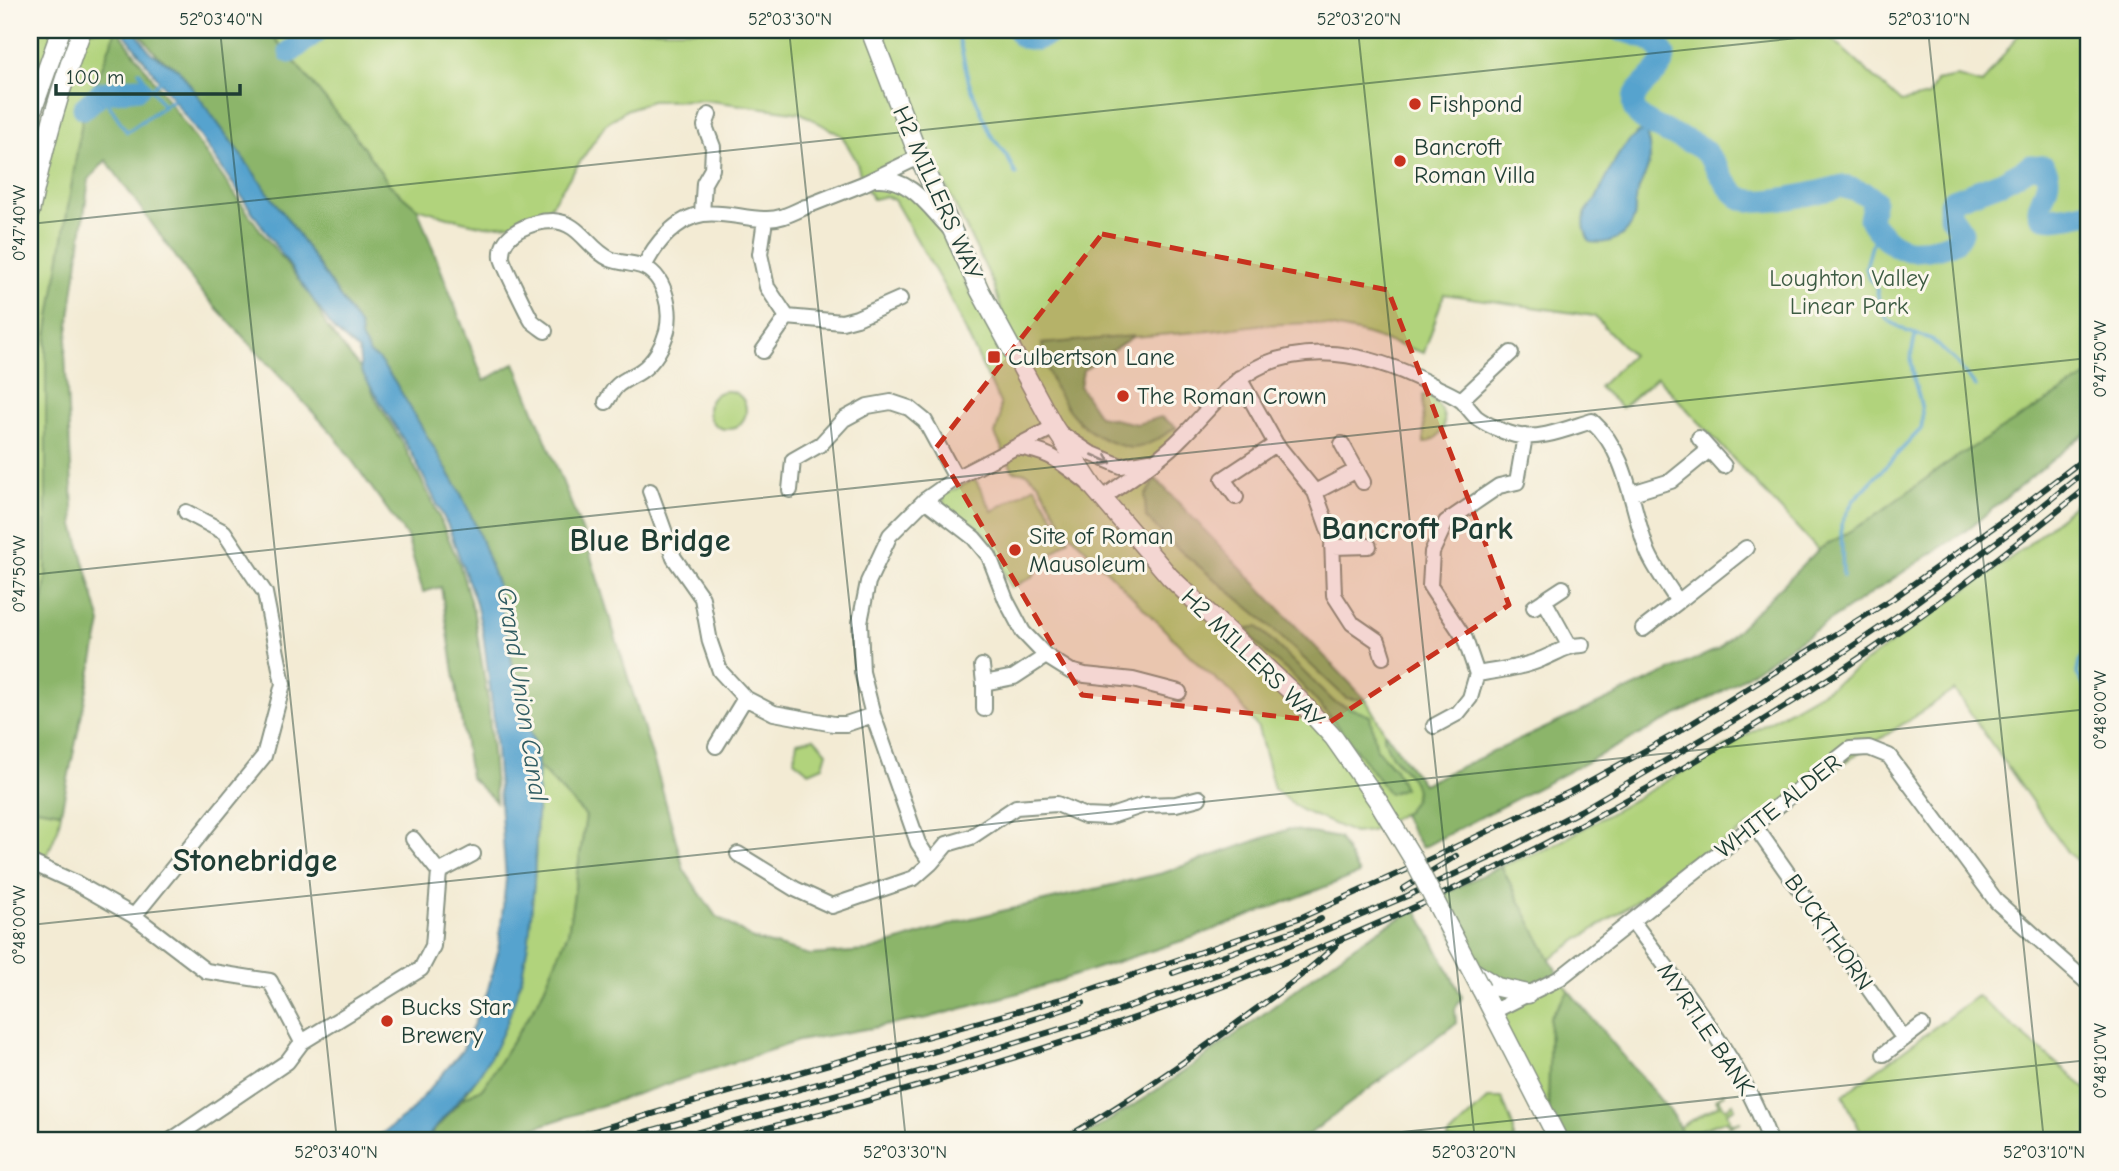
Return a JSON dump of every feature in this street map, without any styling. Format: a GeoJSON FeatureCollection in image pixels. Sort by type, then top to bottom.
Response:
{"type":"FeatureCollection","features":[{"type":"Feature","properties":{"kind":"street"},"geometry":{"type":"LineString","coordinates":[[30,117],[61,30]]}},
{"type":"Feature","properties":{"kind":"street"},"geometry":{"type":"LineString","coordinates":[[30,212],[45,139],[63,79],[82,30]]}},
{"type":"Feature","properties":{"kind":"street","name":"H2 MILLERS WAY"},"geometry":{"type":"LineString","coordinates":[[870,30],[919,157],[952,232],[980,291],[1055,428],[1098,493],[1170,577],[1293,693],[1334,738],[1378,801],[1412,857],[1559,1141]]}},
{"type":"Feature","properties":{"kind":"street"},"geometry":{"type":"LineString","coordinates":[[702,214],[704,183],[712,169],[713,147],[705,126],[709,115]]}},
{"type":"Feature","properties":{"kind":"street"},"geometry":{"type":"LineString","coordinates":[[644,267],[664,236],[682,223],[702,214],[765,220],[781,217],[919,157]]}},
{"type":"Feature","properties":{"kind":"street"},"geometry":{"type":"LineString","coordinates":[[872,179],[898,180],[910,187],[952,232]]}},
{"type":"Feature","properties":{"kind":"street"},"geometry":{"type":"LineString","coordinates":[[765,220],[760,254],[767,287],[787,317]]}},
{"type":"Feature","properties":{"kind":"street"},"geometry":{"type":"LineString","coordinates":[[545,331],[532,321],[502,258],[504,245],[510,235],[530,224],[553,221],[566,224],[577,230],[608,258],[644,267],[654,274],[665,294],[667,331],[661,347],[648,366],[617,385],[606,402]]}},
{"type":"Feature","properties":{"kind":"street"},"geometry":{"type":"LineString","coordinates":[[787,317],[842,322],[901,299]]}},
{"type":"Feature","properties":{"kind":"street"},"geometry":{"type":"LineString","coordinates":[[763,351],[787,317]]}},
{"type":"Feature","properties":{"kind":"street"},"geometry":{"type":"LineString","coordinates":[[1016,447],[1040,450],[1054,457],[1098,493],[1154,460],[1181,439],[1239,378],[1266,364],[1288,357],[1314,353],[1348,354],[1417,377],[1461,400],[1479,419],[1513,435],[1561,431],[1592,421],[1600,428],[1614,451],[1632,494],[1648,551],[1678,602]]}},
{"type":"Feature","properties":{"kind":"street"},"geometry":{"type":"LineString","coordinates":[[1461,400],[1511,353]]}},
{"type":"Feature","properties":{"kind":"street"},"geometry":{"type":"LineString","coordinates":[[1239,378],[1276,444],[1315,492],[1332,539],[1334,595],[1352,623],[1378,641],[1383,657]]}},
{"type":"Feature","properties":{"kind":"street"},"geometry":{"type":"LineString","coordinates":[[790,490],[793,460],[821,444],[844,419],[868,406],[891,402],[909,408],[925,421],[956,478]]}},
{"type":"Feature","properties":{"kind":"street"},"geometry":{"type":"LineString","coordinates":[[931,863],[918,843],[873,715],[862,672],[860,622],[868,582],[890,535],[925,499],[956,478],[1055,428],[1090,453],[1121,467],[1154,460]]}},
{"type":"Feature","properties":{"kind":"street"},"geometry":{"type":"LineString","coordinates":[[1434,726],[1458,713],[1470,698],[1477,674],[1465,639],[1430,586],[1432,552],[1446,522],[1499,486],[1517,482],[1525,436]]}},
{"type":"Feature","properties":{"kind":"street"},"geometry":{"type":"LineString","coordinates":[[1699,438],[1724,466]]}},
{"type":"Feature","properties":{"kind":"street"},"geometry":{"type":"LineString","coordinates":[[1237,497],[1223,480],[1276,444]]}},
{"type":"Feature","properties":{"kind":"street"},"geometry":{"type":"LineString","coordinates":[[1315,492],[1360,476],[1342,444]]}},
{"type":"Feature","properties":{"kind":"street"},"geometry":{"type":"LineString","coordinates":[[1632,494],[1671,481],[1709,450]]}},
{"type":"Feature","properties":{"kind":"street"},"geometry":{"type":"LineString","coordinates":[[650,491],[674,558],[702,598],[710,642],[720,671],[746,698],[774,713],[834,724],[846,724],[873,715]]}},
{"type":"Feature","properties":{"kind":"street"},"geometry":{"type":"LineString","coordinates":[[925,499],[975,538],[989,556],[1006,600],[1023,632],[1046,656],[1070,671],[1133,680],[1179,692]]}},
{"type":"Feature","properties":{"kind":"street"},"geometry":{"type":"LineString","coordinates":[[134,916],[264,756],[283,684],[265,593],[224,532],[186,512]]}},
{"type":"Feature","properties":{"kind":"street"},"geometry":{"type":"LineString","coordinates":[[1332,547],[1368,546]]}},
{"type":"Feature","properties":{"kind":"street"},"geometry":{"type":"LineString","coordinates":[[1643,629],[1746,548]]}},
{"type":"Feature","properties":{"kind":"street"},"geometry":{"type":"LineString","coordinates":[[1477,674],[1542,660],[1576,645],[1539,603],[1563,588]]}},
{"type":"Feature","properties":{"kind":"street"},"geometry":{"type":"LineString","coordinates":[[984,683],[1014,677],[1046,656]]}},
{"type":"Feature","properties":{"kind":"street"},"geometry":{"type":"LineString","coordinates":[[982,666],[984,709]]}},
{"type":"Feature","properties":{"kind":"street"},"geometry":{"type":"LineString","coordinates":[[716,746],[746,698]]}},
{"type":"Feature","properties":{"kind":"street","name":"WHITE ALDER"},"geometry":{"type":"LineString","coordinates":[[1492,1012],[1560,978],[1850,750],[1869,748],[1889,755],[1997,902],[2089,984]]}},
{"type":"Feature","properties":{"kind":"street"},"geometry":{"type":"LineString","coordinates":[[738,854],[795,889],[832,906],[914,878],[947,844],[971,837],[1016,807],[1057,804],[1085,816],[1108,817],[1144,805],[1176,804],[1199,798]]}},
{"type":"Feature","properties":{"kind":"street","name":"BUCKTHORN"},"geometry":{"type":"LineString","coordinates":[[1754,825],[1904,1039]]}},
{"type":"Feature","properties":{"kind":"street"},"geometry":{"type":"LineString","coordinates":[[170,1141],[287,1062],[302,1042],[421,969],[433,946],[439,872],[413,839]]}},
{"type":"Feature","properties":{"kind":"street"},"geometry":{"type":"LineString","coordinates":[[439,872],[473,854]]}},
{"type":"Feature","properties":{"kind":"street"},"geometry":{"type":"LineString","coordinates":[[30,862],[76,883],[134,916],[206,971],[270,981],[302,1042]]}},
{"type":"Feature","properties":{"kind":"street","name":"MYRTLE BANK"},"geometry":{"type":"LineString","coordinates":[[1633,922],[1718,1038],[1749,1090],[1770,1141]]}},
{"type":"Feature","properties":{"kind":"street"},"geometry":{"type":"LineString","coordinates":[[1471,970],[1497,987],[1528,994]]}},
{"type":"Feature","properties":{"kind":"street"},"geometry":{"type":"LineString","coordinates":[[1884,1054],[1922,1025]]}},
{"type":"Feature","properties":{"kind":"highlighted area"},"geometry":{"type":"Polygon","coordinates":[[[1102,234],[1388,290],[1509,605],[1330,722],[1082,695],[936,448],[1102,234]]]}},
{"type":"Feature","properties":{"kind":"green space"},"geometry":{"type":"Polygon","coordinates":[[[36,30],[61,30],[30,117],[30,49],[36,30]]]}},
{"type":"Feature","properties":{"kind":"green space"},"geometry":{"type":"Polygon","coordinates":[[[82,30],[116,30],[82,121],[46,343],[46,578],[30,686],[30,212],[82,30]]]}},
{"type":"Feature","properties":{"kind":"green space"},"geometry":{"type":"Polygon","coordinates":[[[116,30],[263,234],[312,297],[327,327],[366,376],[376,400],[403,444],[434,505],[459,563],[474,614],[488,701],[496,802],[470,777],[441,587],[423,592],[407,537],[333,434],[199,289],[106,160],[89,179],[65,353],[74,525],[101,623],[61,812],[30,807],[30,686],[46,578],[46,343],[82,121],[116,30]]]}},
{"type":"Feature","properties":{"kind":"green space"},"geometry":{"type":"Polygon","coordinates":[[[137,30],[268,30],[350,129],[390,185],[417,208],[484,381],[515,363],[585,538],[659,778],[684,870],[715,915],[753,939],[810,955],[867,951],[972,918],[1163,873],[1289,829],[1339,838],[1359,874],[1194,937],[1033,989],[928,1018],[798,1041],[494,1141],[425,1141],[462,1099],[483,1088],[540,998],[568,933],[586,816],[538,766],[537,749],[521,710],[497,583],[460,492],[395,382],[378,359],[370,354],[361,338],[360,326],[291,224],[179,70],[157,55],[137,30]]]}},
{"type":"Feature","properties":{"kind":"green space","name":"Loughton Valley Linear Park"},"geometry":{"type":"Polygon","coordinates":[[[268,30],[1835,30],[1831,38],[1901,102],[1929,96],[1936,81],[1957,77],[1982,84],[2022,30],[2089,30],[2089,375],[1946,464],[1872,518],[1818,550],[1657,377],[1622,408],[1599,387],[1632,355],[1594,316],[1444,294],[1424,353],[1358,332],[1312,323],[1258,325],[1042,344],[1079,423],[1154,440],[1176,427],[1181,439],[1154,460],[1121,466],[1056,430],[1017,446],[1040,450],[1102,499],[1145,467],[1156,479],[1145,496],[1170,542],[1259,616],[1346,698],[1366,700],[1384,731],[1384,738],[1397,763],[1413,779],[1416,790],[1414,802],[1405,812],[1371,831],[1354,833],[1301,810],[1274,789],[1258,728],[1230,691],[1199,665],[1063,526],[1039,483],[1027,473],[1013,471],[995,434],[1000,418],[1000,403],[945,288],[894,200],[886,196],[873,199],[863,184],[856,160],[842,136],[801,113],[703,100],[651,101],[626,110],[605,125],[545,214],[512,224],[485,226],[417,208],[390,185],[350,129],[268,30]],[[876,43],[919,157],[874,178],[910,187],[938,226],[971,294],[1011,344],[994,285],[876,43]],[[1258,627],[1297,679],[1344,731],[1395,769],[1377,750],[1369,716],[1334,702],[1258,627]]]}},
{"type":"Feature","properties":{"kind":"green space"},"geometry":{"type":"Polygon","coordinates":[[[1134,336],[1083,370],[1080,387],[1099,416],[1137,424],[1161,417],[1176,427],[1149,443],[1132,448],[1101,438],[1075,418],[1050,376],[1042,344],[1134,336]]]}},
{"type":"Feature","properties":{"kind":"green space"},"geometry":{"type":"Polygon","coordinates":[[[2089,375],[2089,430],[1964,532],[1723,691],[1422,848],[1402,815],[1413,803],[1416,792],[1413,782],[1392,755],[1386,744],[1384,731],[1423,784],[1718,649],[1818,550],[1872,518],[1946,464],[2089,375]]]}},
{"type":"Feature","properties":{"kind":"green space"},"geometry":{"type":"Polygon","coordinates":[[[727,391],[741,396],[746,410],[741,424],[727,429],[713,424],[708,410],[713,396],[727,391]]]}},
{"type":"Feature","properties":{"kind":"green space"},"geometry":{"type":"Polygon","coordinates":[[[1423,395],[1430,396],[1442,411],[1444,419],[1440,433],[1433,440],[1424,443],[1423,395]]]}},
{"type":"Feature","properties":{"kind":"green space"},"geometry":{"type":"Polygon","coordinates":[[[975,479],[992,511],[1035,486],[1069,539],[1047,558],[1032,577],[1011,588],[982,531],[944,505],[943,495],[975,479]]]}},
{"type":"Feature","properties":{"kind":"green space"},"geometry":{"type":"Polygon","coordinates":[[[1156,479],[1366,700],[1346,698],[1259,616],[1170,542],[1146,517],[1145,496],[1156,479]]]}},
{"type":"Feature","properties":{"kind":"green space"},"geometry":{"type":"Polygon","coordinates":[[[2089,492],[2089,870],[2068,853],[1954,690],[1549,959],[1501,866],[1551,847],[1832,686],[2023,549],[2089,492]]]}},
{"type":"Feature","properties":{"kind":"green space"},"geometry":{"type":"Polygon","coordinates":[[[1258,627],[1334,702],[1370,716],[1377,750],[1395,769],[1404,788],[1389,794],[1324,710],[1294,676],[1257,644],[1247,628],[1258,627]]]}},
{"type":"Feature","properties":{"kind":"green space"},"geometry":{"type":"Polygon","coordinates":[[[814,738],[827,752],[823,766],[809,772],[794,760],[797,742],[814,738]]]}},
{"type":"Feature","properties":{"kind":"green space"},"geometry":{"type":"Polygon","coordinates":[[[538,766],[586,816],[568,933],[540,998],[483,1088],[462,1099],[487,1060],[506,1021],[519,981],[533,898],[538,766]]]}},
{"type":"Feature","properties":{"kind":"green space"},"geometry":{"type":"Polygon","coordinates":[[[30,807],[61,812],[58,829],[36,882],[30,880],[30,807]]]}},
{"type":"Feature","properties":{"kind":"green space"},"geometry":{"type":"Polygon","coordinates":[[[1501,866],[1560,978],[1492,1012],[1434,898],[1501,866]]]}},
{"type":"Feature","properties":{"kind":"green space"},"geometry":{"type":"Polygon","coordinates":[[[1417,910],[1462,997],[1455,1009],[1456,1023],[1300,1141],[1074,1141],[1174,1078],[1359,943],[1417,910]]]}},
{"type":"Feature","properties":{"kind":"green space"},"geometry":{"type":"Polygon","coordinates":[[[1560,978],[1569,991],[1550,1017],[1548,1119],[1492,1012],[1560,978]]]}},
{"type":"Feature","properties":{"kind":"green space"},"geometry":{"type":"Polygon","coordinates":[[[1569,991],[1674,1116],[1685,1141],[1559,1141],[1548,1119],[1550,1017],[1569,991]]]}},
{"type":"Feature","properties":{"kind":"green space"},"geometry":{"type":"Polygon","coordinates":[[[1977,996],[2089,1091],[2089,1141],[1865,1141],[1843,1095],[1977,996]]]}},
{"type":"Feature","properties":{"kind":"green space"},"geometry":{"type":"Polygon","coordinates":[[[1725,1093],[1718,1099],[1726,1109],[1733,1103],[1735,1108],[1727,1112],[1731,1123],[1741,1122],[1730,1126],[1727,1120],[1692,1133],[1694,1141],[1685,1141],[1679,1127],[1719,1105],[1716,1099],[1725,1093]]]}},
{"type":"Feature","properties":{"kind":"green space"},"geometry":{"type":"Polygon","coordinates":[[[1489,1098],[1502,1098],[1514,1129],[1514,1141],[1449,1141],[1448,1137],[1489,1098]]]}},
{"type":"Feature","properties":{"kind":"water"},"geometry":{"type":"Polygon","coordinates":[[[122,30],[134,30],[151,53],[179,70],[291,224],[360,327],[361,338],[370,354],[378,359],[395,382],[460,492],[497,583],[521,710],[537,749],[538,793],[529,939],[521,980],[496,1047],[478,1077],[424,1141],[372,1141],[409,1113],[462,1051],[487,993],[498,952],[506,879],[493,712],[483,633],[475,600],[448,526],[411,452],[361,371],[359,351],[334,330],[197,132],[122,30]]]}},
{"type":"Feature","properties":{"kind":"water"},"geometry":{"type":"Polygon","coordinates":[[[1640,132],[1646,133],[1650,160],[1636,196],[1635,215],[1631,225],[1616,239],[1590,242],[1584,226],[1586,212],[1620,153],[1640,132]]]}},
{"type":"Feature","properties":{"kind":"waterway"},"geometry":{"type":"LineString","coordinates":[[290,52],[318,30]]}},
{"type":"Feature","properties":{"kind":"waterway"},"geometry":{"type":"LineString","coordinates":[[957,30],[969,83],[991,135],[1007,156],[1016,175]]}},
{"type":"Feature","properties":{"kind":"waterway"},"geometry":{"type":"LineString","coordinates":[[1018,30],[1023,37],[1037,39],[1058,30]]}},
{"type":"Feature","properties":{"kind":"waterway"},"geometry":{"type":"LineString","coordinates":[[1620,30],[1651,41],[1664,55],[1658,69],[1636,94],[1634,108],[1638,115],[1654,126],[1702,149],[1728,186],[1747,200],[1780,199],[1842,186],[1866,194],[1874,200],[1870,219],[1872,223],[1891,242],[1907,250],[1930,249],[1954,242],[1962,232],[1950,215],[1950,203],[1953,200],[2002,182],[2031,166],[2044,167],[2048,177],[2039,206],[2040,213],[2046,217],[2061,217],[2089,212]]}},
{"type":"Feature","properties":{"kind":"waterway"},"geometry":{"type":"LineString","coordinates":[[139,71],[164,107]]}},
{"type":"Feature","properties":{"kind":"waterway"},"geometry":{"type":"LineString","coordinates":[[151,89],[162,79]]}},
{"type":"Feature","properties":{"kind":"waterway"},"geometry":{"type":"LineString","coordinates":[[84,108],[101,93],[138,88]]}},
{"type":"Feature","properties":{"kind":"waterway"},"geometry":{"type":"LineString","coordinates":[[101,93],[127,132],[175,98]]}},
{"type":"Feature","properties":{"kind":"waterway"},"geometry":{"type":"LineString","coordinates":[[1876,231],[1866,267],[1869,279],[1876,286],[1881,311],[1888,320],[1906,331],[1931,339],[1955,361],[1976,387]]}},
{"type":"Feature","properties":{"kind":"waterway"},"geometry":{"type":"LineString","coordinates":[[1843,576],[1841,525],[1853,501],[1921,429],[1921,405],[1911,364],[1916,334]]}},
{"type":"Feature","properties":{"kind":"waterway"},"geometry":{"type":"LineString","coordinates":[[2082,550],[2089,567]]}},
{"type":"Feature","properties":{"kind":"waterway"},"geometry":{"type":"LineString","coordinates":[[2089,645],[2079,662],[2077,674],[2088,692],[2089,703]]}},
{"type":"Feature","properties":{"kind":"railway"},"geometry":{"type":"LineString","coordinates":[[561,1141],[1072,996],[1302,917],[1570,792],[1670,737],[1892,599],[2012,514],[2089,455]]}},
{"type":"Feature","properties":{"kind":"railway"},"geometry":{"type":"LineString","coordinates":[[666,1141],[926,1070],[1109,1014],[1240,966],[1407,896],[1494,856],[1580,811],[1841,654],[1900,614],[2018,526],[2084,472]]}},
{"type":"Feature","properties":{"kind":"railway"},"geometry":{"type":"LineString","coordinates":[[717,1141],[918,1086],[1117,1024],[1312,952],[1407,911],[1605,812],[1759,723],[1906,626],[2089,486]]}},
{"type":"Feature","properties":{"kind":"railway"},"geometry":{"type":"LineString","coordinates":[[1403,889],[1456,856]]}},
{"type":"Feature","properties":{"kind":"railway"},"geometry":{"type":"LineString","coordinates":[[1173,973],[1321,919]]}},
{"type":"Feature","properties":{"kind":"railway"},"geometry":{"type":"LineString","coordinates":[[1060,1141],[1182,1063],[1295,980],[1336,945]]}},
{"type":"Feature","properties":{"kind":"railway"},"geometry":{"type":"LineString","coordinates":[[614,1141],[939,1050],[1083,1003]]}},
{"type":"Feature","properties":{"kind":"place","name":"Fishpond"},"geometry":{"type":"Point","coordinates":[1415,104]}},
{"type":"Feature","properties":{"kind":"place","name":"Bancroft Roman Villa"},"geometry":{"type":"Point","coordinates":[1400,161]}},
{"type":"Feature","properties":{"kind":"place","name":"Culbertson Lane"},"geometry":{"type":"Point","coordinates":[994,357]}},
{"type":"Feature","properties":{"kind":"place","name":"The Roman Crown"},"geometry":{"type":"Point","coordinates":[1123,396]}},
{"type":"Feature","properties":{"kind":"place","name":"Site of Roman Mausoleum"},"geometry":{"type":"Point","coordinates":[1015,550]}},
{"type":"Feature","properties":{"kind":"place","name":"Bucks Star Brewery"},"geometry":{"type":"Point","coordinates":[387,1021]}},
{"type":"Feature","properties":{"kind":"district","name":"Bancroft Park"},"geometry":{"type":"Point","coordinates":[1417,528]}},
{"type":"Feature","properties":{"kind":"district","name":"Blue Bridge"},"geometry":{"type":"Point","coordinates":[650,540]}},
{"type":"Feature","properties":{"kind":"district","name":"Stonebridge"},"geometry":{"type":"Point","coordinates":[255,860]}},
{"type":"Feature","properties":{"kind":"water label","name":"Grand Union Canal"},"geometry":{"type":"Point","coordinates":[523,694]}}]}
